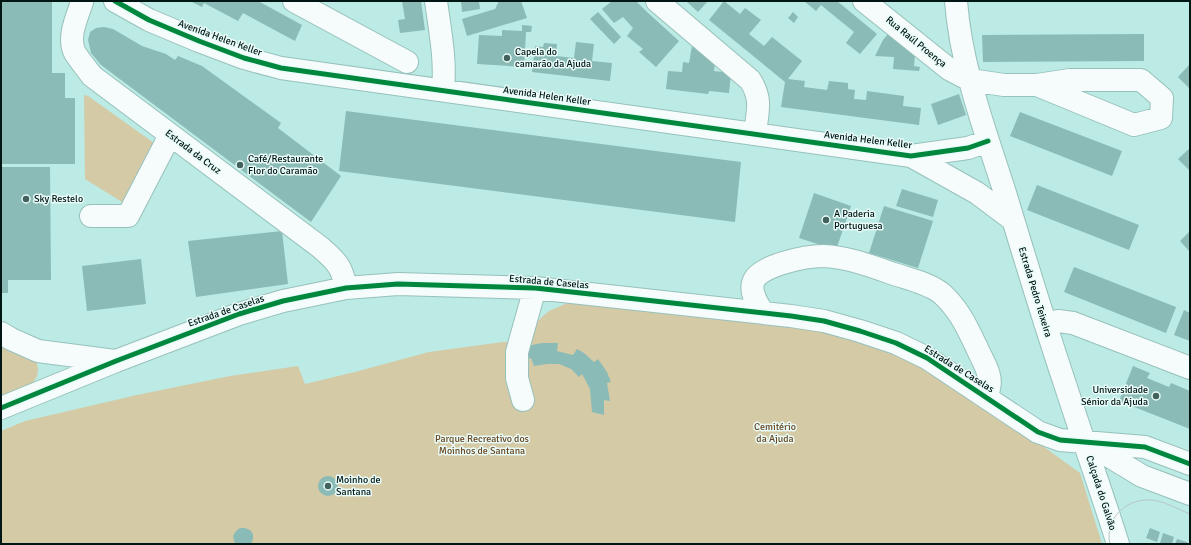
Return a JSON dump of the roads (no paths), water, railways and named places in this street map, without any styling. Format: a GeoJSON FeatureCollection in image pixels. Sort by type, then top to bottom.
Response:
{"type":"FeatureCollection","features":[{"type":"Feature","properties":{"kind":"street"},"geometry":{"type":"LineString","coordinates":[[81,1],[149,20]]}},
{"type":"Feature","properties":{"kind":"street","name":"Estrada da Cruz"},"geometry":{"type":"LineString","coordinates":[[81,1],[73,31],[73,42],[75,53],[92,76],[335,260],[344,277],[346,288]]}},
{"type":"Feature","properties":{"kind":"street","name":"Avenida Helen Keller"},"geometry":{"type":"LineString","coordinates":[[115,1],[149,20],[199,41],[244,58],[281,68],[911,156],[968,148],[988,141]]}},
{"type":"Feature","properties":{"kind":"street"},"geometry":{"type":"LineString","coordinates":[[436,1],[445,73],[443,90]]}},
{"type":"Feature","properties":{"kind":"street"},"geometry":{"type":"LineString","coordinates":[[657,1],[750,80],[756,88],[759,100],[755,134]]}},
{"type":"Feature","properties":{"kind":"street","name":"Rua Raúl Proença"},"geometry":{"type":"LineString","coordinates":[[864,1],[949,69],[970,80],[1004,85],[1037,85]]}},
{"type":"Feature","properties":{"kind":"street","name":"Estrada Pedro Teixeira"},"geometry":{"type":"LineString","coordinates":[[956,1],[962,50],[970,80],[1045,323],[1085,442]]}},
{"type":"Feature","properties":{"kind":"street"},"geometry":{"type":"LineString","coordinates":[[296,2],[407,62]]}},
{"type":"Feature","properties":{"kind":"street"},"geometry":{"type":"LineString","coordinates":[[1070,80],[1141,80],[1162,98],[1161,118],[1134,125],[1037,85],[1070,80]]}},
{"type":"Feature","properties":{"kind":"street"},"geometry":{"type":"LineString","coordinates":[[91,216],[128,216],[170,135]]}},
{"type":"Feature","properties":{"kind":"street","name":"Avenida Helen Keller"},"geometry":{"type":"LineString","coordinates":[[911,156],[977,193],[1013,220]]}},
{"type":"Feature","properties":{"kind":"street"},"geometry":{"type":"LineString","coordinates":[[763,313],[754,299],[752,290],[753,282],[756,276],[769,268],[810,257],[825,256],[851,260],[921,282],[940,292],[954,306],[964,320],[989,374],[990,387],[986,396]]}},
{"type":"Feature","properties":{"kind":"street","name":"Estrada de Caselas"},"geometry":{"type":"LineString","coordinates":[[1,408],[116,361],[239,314],[283,301],[346,288],[398,284],[535,288],[791,316],[824,321],[896,343],[928,358],[1038,432],[1060,440],[1145,447],[1190,464]]}},
{"type":"Feature","properties":{"kind":"street"},"geometry":{"type":"LineString","coordinates":[[523,400],[517,378],[517,352],[535,288]]}},
{"type":"Feature","properties":{"kind":"street"},"geometry":{"type":"LineString","coordinates":[[1045,323],[1058,321],[1073,323],[1190,368]]}},
{"type":"Feature","properties":{"kind":"street"},"geometry":{"type":"LineString","coordinates":[[1,333],[11,339],[38,350],[116,361]]}},
{"type":"Feature","properties":{"kind":"street"},"geometry":{"type":"LineString","coordinates":[[1085,442],[1142,476],[1190,494]]}},
{"type":"Feature","properties":{"kind":"street","name":"Calçada do Galvão"},"geometry":{"type":"LineString","coordinates":[[1085,442],[1118,544]]}},
{"type":"Feature","properties":{"kind":"tram line"},"geometry":{"type":"LineString","coordinates":[[1110,544],[1109,535],[1113,519],[1125,507],[1132,503],[1154,500],[1190,514]]}},
{"type":"Feature","properties":{"kind":"place","name":"Capela do camarão da Ajuda"},"geometry":{"type":"Point","coordinates":[507,58]}},
{"type":"Feature","properties":{"kind":"place","name":"Café/Restaurante Flor do Caramão"},"geometry":{"type":"Point","coordinates":[240,165]}},
{"type":"Feature","properties":{"kind":"place","name":"Sky Restelo"},"geometry":{"type":"Point","coordinates":[26,199]}},
{"type":"Feature","properties":{"kind":"place","name":"A Paderia Portuguesa"},"geometry":{"type":"Point","coordinates":[826,220]}},
{"type":"Feature","properties":{"kind":"place","name":"Universidade Sénior da Ajuda"},"geometry":{"type":"Point","coordinates":[1156,396]}},
{"type":"Feature","properties":{"kind":"place","name":"Moinho de Santana"},"geometry":{"type":"Point","coordinates":[328,486]}},
{"type":"Feature","properties":{"kind":"park label","name":"Cemitério da Ajuda"},"geometry":{"type":"Point","coordinates":[775,432]}},
{"type":"Feature","properties":{"kind":"park label","name":"Parque Recreativo dos Moinhos de Santana"},"geometry":{"type":"Point","coordinates":[482,444]}}]}
